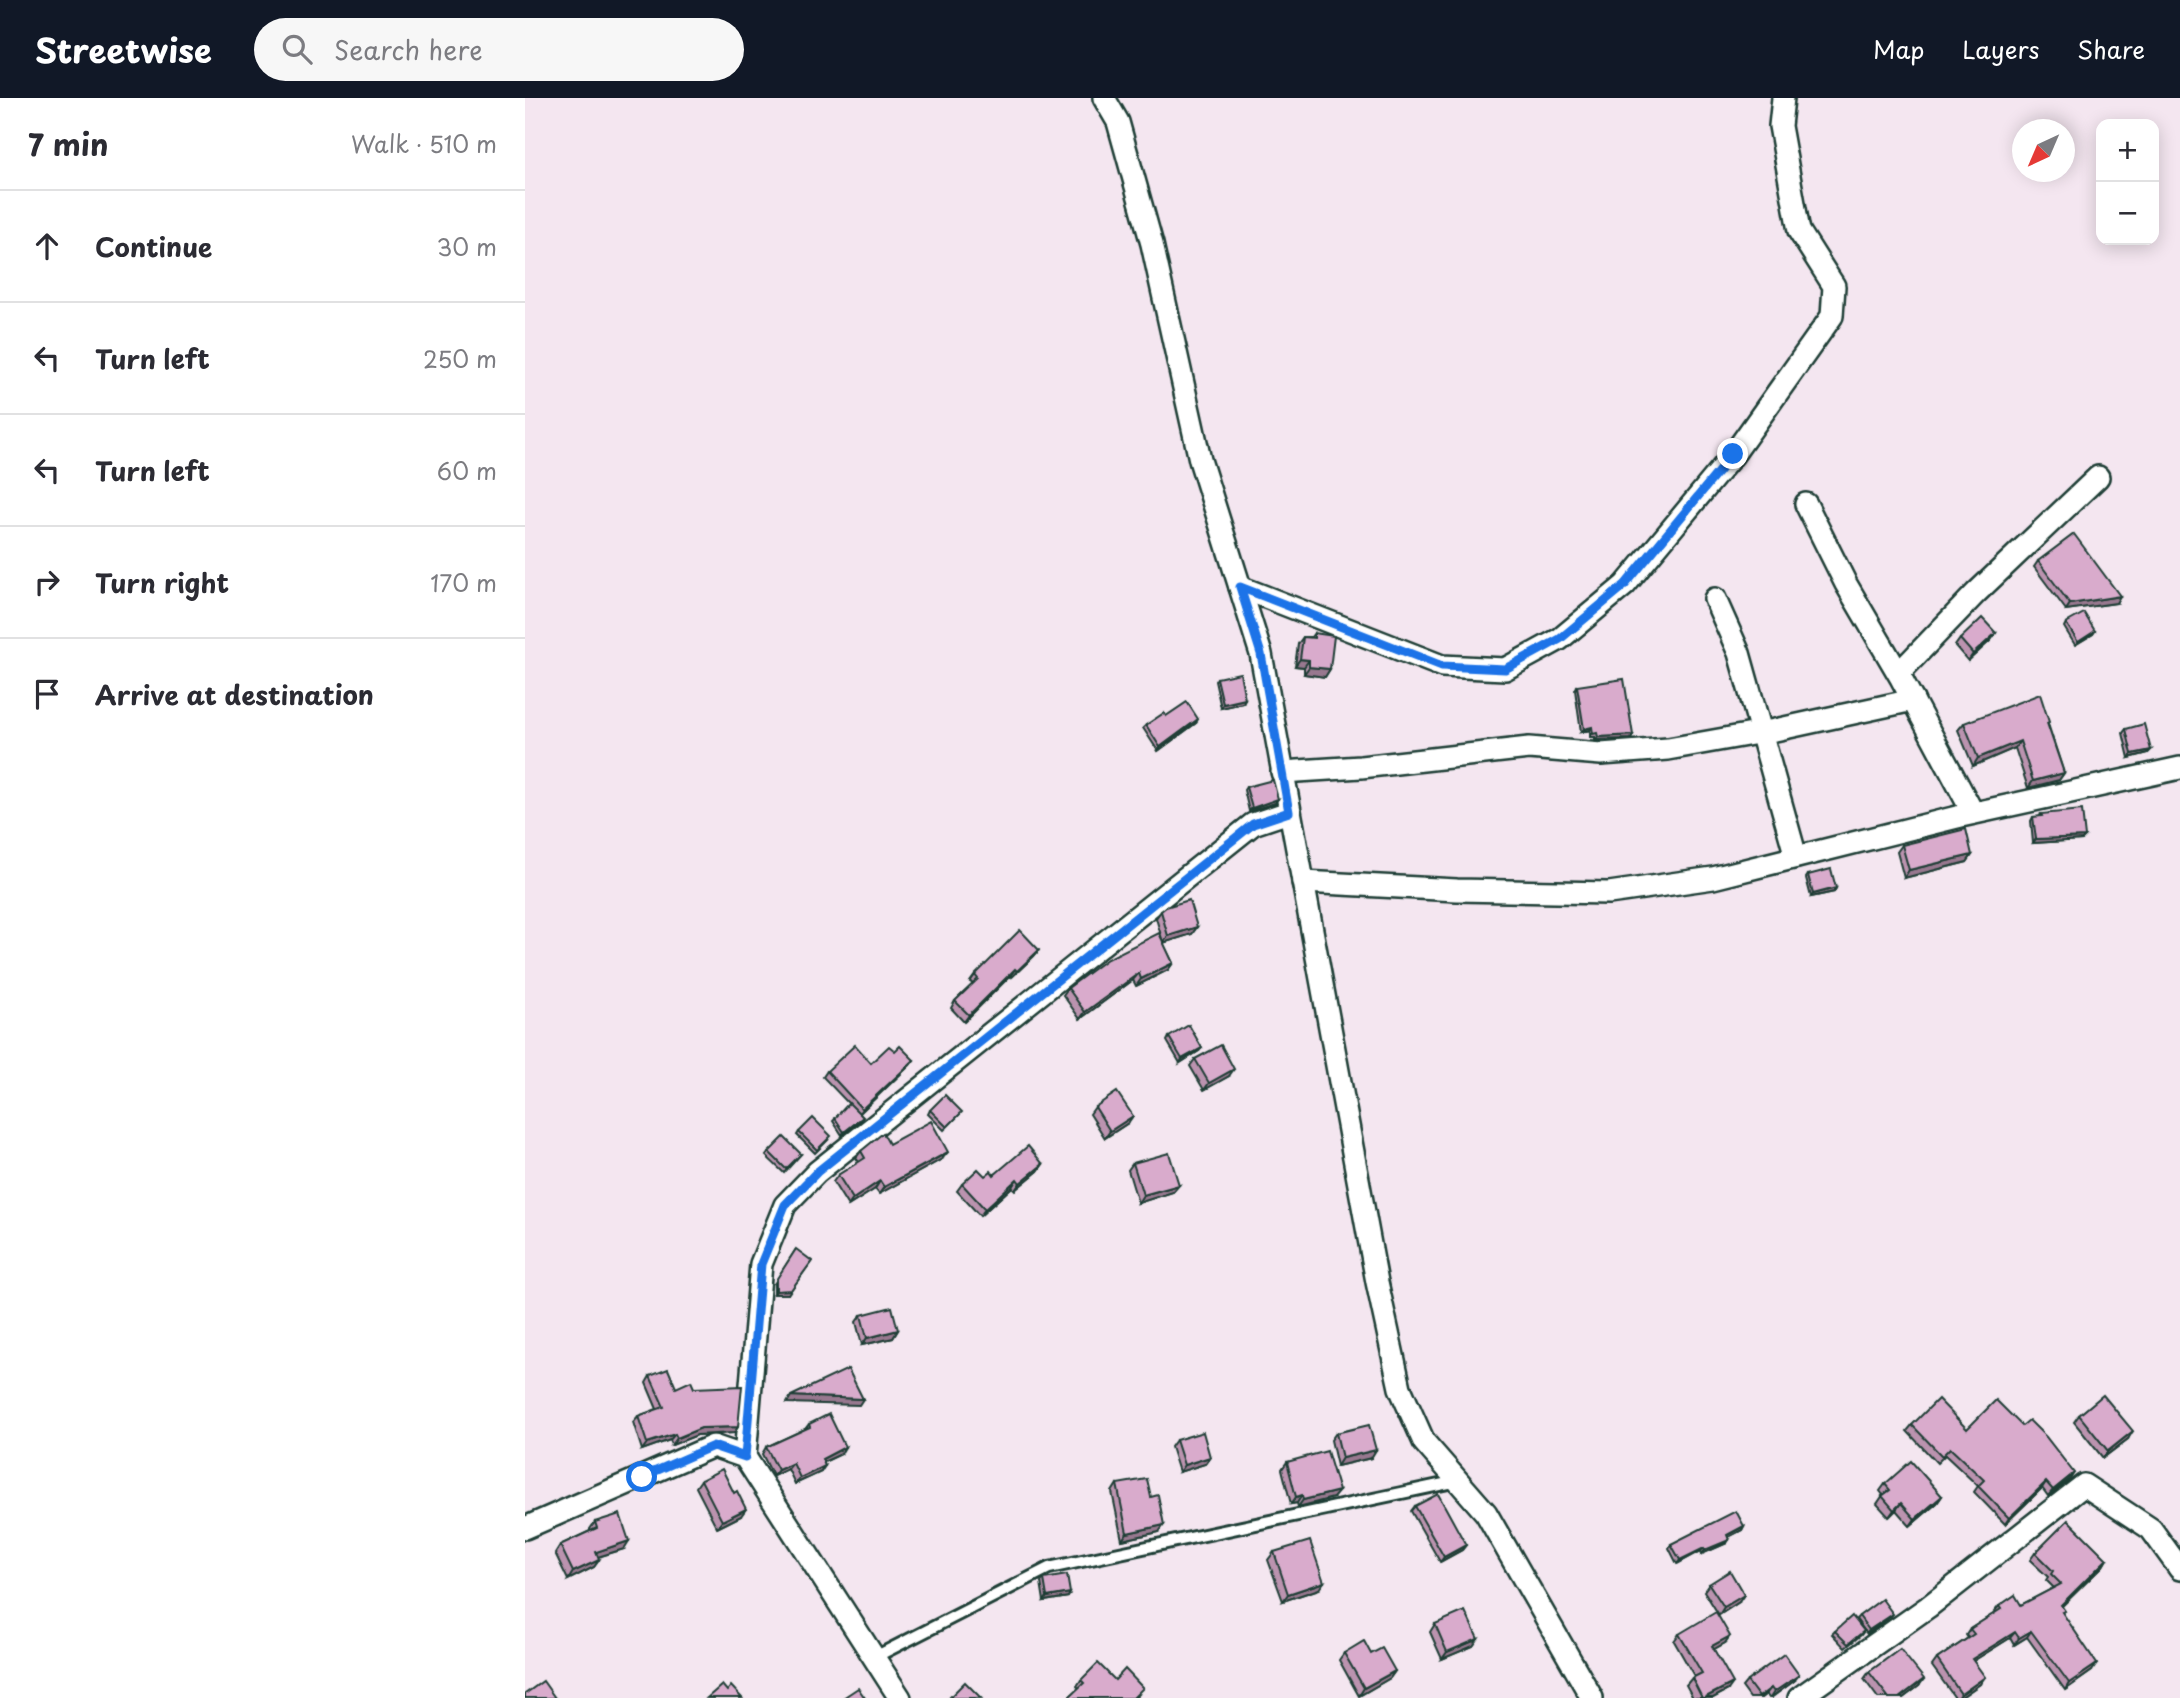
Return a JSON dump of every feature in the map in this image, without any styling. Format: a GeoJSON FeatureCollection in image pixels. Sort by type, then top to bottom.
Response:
{"type":"FeatureCollection","features":[{"type":"Feature","properties":{"kind":"street"},"geometry":{"type":"LineString","coordinates":[[1104,98],[1118,122],[1152,244],[1200,460],[1261,654],[1377,1283],[1401,1388],[1424,1442],[1486,1513],[1592,1698]]}},
{"type":"Feature","properties":{"kind":"street"},"geometry":{"type":"LineString","coordinates":[[1240,587],[1442,666],[1505,669],[1560,639],[1625,585],[1733,454],[1832,316],[1834,286],[1799,231],[1780,126],[1783,98]]}},
{"type":"Feature","properties":{"kind":"street"},"geometry":{"type":"LineString","coordinates":[[1899,673],[1976,593],[2098,477]]}},
{"type":"Feature","properties":{"kind":"street"},"geometry":{"type":"LineString","coordinates":[[1806,504],[1846,584],[1899,673],[1973,813]]}},
{"type":"Feature","properties":{"kind":"street"},"geometry":{"type":"LineString","coordinates":[[1715,598],[1739,653],[1796,857]]}},
{"type":"Feature","properties":{"kind":"street"},"geometry":{"type":"LineString","coordinates":[[1282,772],[1361,767],[1529,748],[1601,754],[1668,749],[1761,733],[1913,700]]}},
{"type":"Feature","properties":{"kind":"street"},"geometry":{"type":"LineString","coordinates":[[1303,882],[1457,890],[1609,893],[1713,878],[1973,813],[2180,768]]}},
{"type":"Feature","properties":{"kind":"street"},"geometry":{"type":"LineString","coordinates":[[899,1698],[745,1457],[761,1264],[785,1205],[817,1172],[1253,824],[1289,812]]}},
{"type":"Feature","properties":{"kind":"street"},"geometry":{"type":"LineString","coordinates":[[525,1528],[713,1446],[745,1457]]}},
{"type":"Feature","properties":{"kind":"street"},"geometry":{"type":"LineString","coordinates":[[1800,1698],[1928,1607],[2084,1485],[2151,1529],[2180,1569]]}},
{"type":"Feature","properties":{"kind":"lane"},"geometry":{"type":"LineString","coordinates":[[873,1658],[1049,1569],[1458,1481]]}},
{"type":"Feature","properties":{"kind":"building"},"geometry":{"type":"Polygon","coordinates":[[[2074,534],[2120,596],[2070,604],[2038,561],[2074,534]]]}},
{"type":"Feature","properties":{"kind":"building"},"geometry":{"type":"Polygon","coordinates":[[[2084,613],[2095,631],[2078,642],[2066,623],[2084,613]]]}},
{"type":"Feature","properties":{"kind":"building"},"geometry":{"type":"Polygon","coordinates":[[[1982,618],[1996,633],[1973,654],[1960,639],[1982,618]]]}},
{"type":"Feature","properties":{"kind":"building"},"geometry":{"type":"Polygon","coordinates":[[[1314,633],[1334,636],[1330,669],[1309,667],[1309,660],[1300,659],[1303,637],[1314,638],[1314,633]]]}},
{"type":"Feature","properties":{"kind":"building"},"geometry":{"type":"Polygon","coordinates":[[[1240,673],[1245,699],[1223,704],[1217,678],[1240,673]]]}},
{"type":"Feature","properties":{"kind":"building"},"geometry":{"type":"Polygon","coordinates":[[[1624,679],[1633,735],[1598,737],[1597,733],[1593,734],[1592,727],[1584,729],[1577,686],[1624,679]]]}},
{"type":"Feature","properties":{"kind":"building"},"geometry":{"type":"Polygon","coordinates":[[[2040,694],[2064,773],[2033,781],[2020,741],[1978,758],[1964,723],[2040,694]]]}},
{"type":"Feature","properties":{"kind":"building"},"geometry":{"type":"Polygon","coordinates":[[[1187,702],[1198,719],[1160,747],[1146,725],[1187,702]]]}},
{"type":"Feature","properties":{"kind":"building"},"geometry":{"type":"Polygon","coordinates":[[[2144,724],[2151,750],[2132,754],[2126,729],[2144,724]]]}},
{"type":"Feature","properties":{"kind":"building"},"geometry":{"type":"Polygon","coordinates":[[[1273,780],[1278,799],[1252,808],[1246,787],[1273,780]]]}},
{"type":"Feature","properties":{"kind":"building"},"geometry":{"type":"Polygon","coordinates":[[[2082,810],[2085,837],[2036,839],[2033,817],[2082,810]]]}},
{"type":"Feature","properties":{"kind":"building"},"geometry":{"type":"Polygon","coordinates":[[[1966,829],[1972,855],[1909,870],[1902,845],[1966,829]]]}},
{"type":"Feature","properties":{"kind":"building"},"geometry":{"type":"Polygon","coordinates":[[[1831,869],[1836,888],[1813,894],[1808,875],[1831,869]]]}},
{"type":"Feature","properties":{"kind":"building"},"geometry":{"type":"Polygon","coordinates":[[[1189,900],[1197,927],[1168,936],[1161,911],[1189,900]]]}},
{"type":"Feature","properties":{"kind":"building"},"geometry":{"type":"Polygon","coordinates":[[[1020,930],[1039,950],[1017,971],[1015,969],[969,1015],[955,1001],[978,979],[975,975],[1020,930]]]}},
{"type":"Feature","properties":{"kind":"building"},"geometry":{"type":"Polygon","coordinates":[[[1159,933],[1173,963],[1141,979],[1139,973],[1085,1012],[1068,988],[1107,959],[1159,933]]]}},
{"type":"Feature","properties":{"kind":"building"},"geometry":{"type":"Polygon","coordinates":[[[1189,1025],[1202,1048],[1182,1059],[1169,1037],[1189,1025]]]}},
{"type":"Feature","properties":{"kind":"building"},"geometry":{"type":"Polygon","coordinates":[[[855,1045],[871,1063],[889,1046],[895,1051],[900,1046],[914,1060],[862,1109],[827,1071],[855,1045]]]}},
{"type":"Feature","properties":{"kind":"building"},"geometry":{"type":"Polygon","coordinates":[[[1221,1045],[1234,1069],[1209,1083],[1195,1059],[1221,1045]]]}},
{"type":"Feature","properties":{"kind":"building"},"geometry":{"type":"Polygon","coordinates":[[[1117,1092],[1133,1116],[1110,1131],[1095,1107],[1117,1092]]]}},
{"type":"Feature","properties":{"kind":"building"},"geometry":{"type":"Polygon","coordinates":[[[945,1095],[962,1112],[947,1127],[930,1110],[945,1095]]]}},
{"type":"Feature","properties":{"kind":"building"},"geometry":{"type":"Polygon","coordinates":[[[849,1103],[863,1117],[844,1132],[835,1118],[849,1103]]]}},
{"type":"Feature","properties":{"kind":"building"},"geometry":{"type":"Polygon","coordinates":[[[813,1118],[831,1136],[817,1150],[799,1132],[813,1118]]]}},
{"type":"Feature","properties":{"kind":"building"},"geometry":{"type":"Polygon","coordinates":[[[931,1121],[948,1152],[884,1187],[880,1181],[853,1199],[838,1175],[865,1158],[861,1151],[883,1133],[889,1144],[931,1121]]]}},
{"type":"Feature","properties":{"kind":"building"},"geometry":{"type":"Polygon","coordinates":[[[784,1137],[801,1154],[786,1169],[769,1152],[784,1137]]]}},
{"type":"Feature","properties":{"kind":"building"},"geometry":{"type":"Polygon","coordinates":[[[1028,1146],[1043,1164],[1020,1183],[1017,1179],[985,1209],[962,1184],[978,1169],[985,1176],[991,1171],[994,1175],[1028,1146]]]}},
{"type":"Feature","properties":{"kind":"building"},"geometry":{"type":"Polygon","coordinates":[[[1169,1153],[1179,1185],[1143,1195],[1133,1163],[1169,1153]]]}},
{"type":"Feature","properties":{"kind":"building"},"geometry":{"type":"Polygon","coordinates":[[[796,1249],[812,1261],[791,1290],[776,1291],[776,1280],[796,1249]]]}},
{"type":"Feature","properties":{"kind":"building"},"geometry":{"type":"Polygon","coordinates":[[[892,1307],[898,1330],[867,1338],[861,1315],[892,1307]]]}},
{"type":"Feature","properties":{"kind":"building"},"geometry":{"type":"Polygon","coordinates":[[[668,1369],[676,1388],[691,1381],[694,1388],[742,1386],[738,1427],[701,1428],[677,1438],[675,1434],[647,1443],[638,1416],[664,1407],[650,1376],[668,1369]]]}},
{"type":"Feature","properties":{"kind":"building"},"geometry":{"type":"Polygon","coordinates":[[[848,1369],[863,1399],[791,1396],[848,1369]]]}},
{"type":"Feature","properties":{"kind":"building"},"geometry":{"type":"Polygon","coordinates":[[[2103,1395],[2133,1431],[2108,1451],[2079,1415],[2103,1395]]]}},
{"type":"Feature","properties":{"kind":"building"},"geometry":{"type":"Polygon","coordinates":[[[1938,1399],[1967,1429],[1996,1400],[2022,1426],[2029,1420],[2074,1473],[2053,1490],[2046,1482],[2009,1518],[1978,1486],[1984,1480],[1950,1448],[1942,1456],[1912,1425],[1938,1399]]]}},
{"type":"Feature","properties":{"kind":"building"},"geometry":{"type":"Polygon","coordinates":[[[829,1414],[845,1447],[822,1459],[825,1466],[800,1478],[793,1463],[778,1470],[766,1447],[810,1427],[809,1424],[829,1414]]]}},
{"type":"Feature","properties":{"kind":"building"},"geometry":{"type":"Polygon","coordinates":[[[1369,1425],[1376,1450],[1342,1458],[1336,1433],[1369,1425]]]}},
{"type":"Feature","properties":{"kind":"building"},"geometry":{"type":"Polygon","coordinates":[[[1203,1432],[1210,1457],[1184,1465],[1176,1440],[1203,1432]]]}},
{"type":"Feature","properties":{"kind":"building"},"geometry":{"type":"Polygon","coordinates":[[[1327,1451],[1339,1491],[1303,1500],[1302,1495],[1296,1497],[1287,1462],[1327,1451]]]}},
{"type":"Feature","properties":{"kind":"building"},"geometry":{"type":"Polygon","coordinates":[[[1911,1461],[1942,1496],[1915,1519],[1901,1503],[1894,1510],[1882,1496],[1890,1490],[1885,1484],[1911,1461]]]}},
{"type":"Feature","properties":{"kind":"building"},"geometry":{"type":"Polygon","coordinates":[[[722,1469],[746,1509],[722,1521],[701,1480],[722,1469]]]}},
{"type":"Feature","properties":{"kind":"building"},"geometry":{"type":"Polygon","coordinates":[[[1147,1479],[1151,1497],[1158,1495],[1164,1525],[1127,1533],[1117,1484],[1147,1479]]]}},
{"type":"Feature","properties":{"kind":"building"},"geometry":{"type":"Polygon","coordinates":[[[1438,1494],[1466,1545],[1444,1557],[1415,1506],[1438,1494]]]}},
{"type":"Feature","properties":{"kind":"building"},"geometry":{"type":"Polygon","coordinates":[[[1736,1511],[1744,1526],[1727,1535],[1729,1540],[1680,1560],[1671,1544],[1736,1511]]]}},
{"type":"Feature","properties":{"kind":"building"},"geometry":{"type":"Polygon","coordinates":[[[620,1514],[629,1541],[596,1552],[599,1560],[573,1572],[560,1545],[597,1528],[595,1522],[620,1514]]]}},
{"type":"Feature","properties":{"kind":"building"},"geometry":{"type":"Polygon","coordinates":[[[2068,1520],[2107,1559],[2061,1605],[2065,1611],[2062,1612],[2097,1664],[2069,1683],[2031,1631],[2019,1638],[2015,1632],[1972,1659],[1985,1677],[1961,1694],[1937,1659],[1974,1634],[1970,1629],[2001,1609],[1999,1606],[2015,1595],[2021,1605],[2061,1584],[2051,1574],[2053,1571],[2035,1553],[2068,1520]]]}},
{"type":"Feature","properties":{"kind":"building"},"geometry":{"type":"Polygon","coordinates":[[[1310,1541],[1324,1582],[1288,1594],[1274,1552],[1310,1541]]]}},
{"type":"Feature","properties":{"kind":"building"},"geometry":{"type":"Polygon","coordinates":[[[1730,1571],[1744,1595],[1724,1607],[1709,1584],[1730,1571]]]}},
{"type":"Feature","properties":{"kind":"building"},"geometry":{"type":"Polygon","coordinates":[[[1067,1575],[1070,1593],[1047,1597],[1044,1579],[1067,1575]]]}},
{"type":"Feature","properties":{"kind":"building"},"geometry":{"type":"Polygon","coordinates":[[[1882,1599],[1893,1614],[1869,1630],[1859,1616],[1882,1599]]]}},
{"type":"Feature","properties":{"kind":"building"},"geometry":{"type":"Polygon","coordinates":[[[1465,1611],[1478,1639],[1447,1652],[1435,1624],[1465,1611]]]}},
{"type":"Feature","properties":{"kind":"building"},"geometry":{"type":"Polygon","coordinates":[[[1716,1612],[1730,1636],[1712,1646],[1733,1683],[1702,1698],[1692,1678],[1702,1673],[1679,1634],[1716,1612]]]}},
{"type":"Feature","properties":{"kind":"building"},"geometry":{"type":"Polygon","coordinates":[[[1852,1616],[1864,1631],[1848,1644],[1835,1631],[1852,1616]]]}},
{"type":"Feature","properties":{"kind":"building"},"geometry":{"type":"Polygon","coordinates":[[[1364,1641],[1371,1654],[1382,1648],[1395,1671],[1364,1688],[1344,1653],[1364,1641]]]}},
{"type":"Feature","properties":{"kind":"building"},"geometry":{"type":"Polygon","coordinates":[[[1900,1649],[1924,1679],[1899,1698],[1889,1698],[1869,1672],[1900,1649]]]}},
{"type":"Feature","properties":{"kind":"building"},"geometry":{"type":"Polygon","coordinates":[[[1784,1654],[1799,1675],[1774,1692],[1771,1688],[1759,1697],[1747,1681],[1784,1654]]]}},
{"type":"Feature","properties":{"kind":"building"},"geometry":{"type":"Polygon","coordinates":[[[1098,1663],[1115,1680],[1125,1669],[1143,1688],[1133,1698],[1068,1698],[1084,1683],[1081,1680],[1098,1663]]]}},
{"type":"Feature","properties":{"kind":"building"},"geometry":{"type":"Polygon","coordinates":[[[543,1681],[555,1698],[525,1698],[525,1694],[543,1681]]]}},
{"type":"Feature","properties":{"kind":"building"},"geometry":{"type":"Polygon","coordinates":[[[965,1682],[981,1698],[950,1697],[965,1682]]]}},
{"type":"Feature","properties":{"kind":"building"},"geometry":{"type":"Polygon","coordinates":[[[722,1685],[727,1691],[731,1686],[742,1698],[707,1698],[722,1685]]]}},
{"type":"Feature","properties":{"kind":"building"},"geometry":{"type":"Polygon","coordinates":[[[858,1688],[865,1698],[843,1698],[858,1688]]]}},
{"type":"Feature","properties":{"kind":"route"},"geometry":{"type":"LineString","coordinates":[[642,1477],[713,1446],[745,1457],[761,1264],[785,1205],[817,1172],[1253,824],[1289,812],[1261,654],[1240,587],[1442,666],[1505,669],[1560,639],[1625,585],[1733,454]]}}]}
